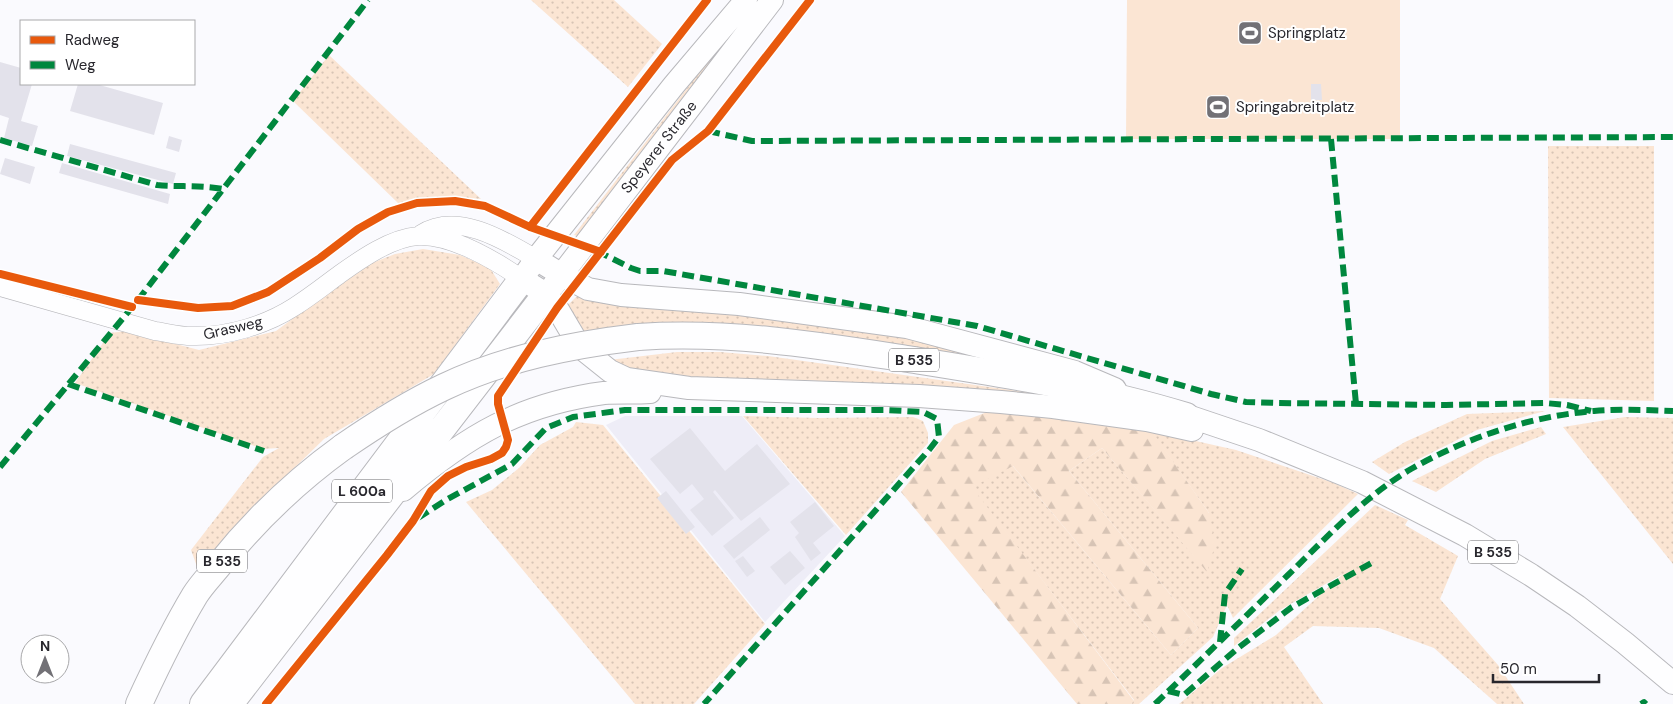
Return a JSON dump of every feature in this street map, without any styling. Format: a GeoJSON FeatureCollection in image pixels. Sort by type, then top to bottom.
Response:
{"type":"FeatureCollection","features":[{"type":"Feature","properties":{"kind":"highway","name":"L 600a"},"geometry":{"type":"LineString","coordinates":[[203,704],[529,269]]}},
{"type":"Feature","properties":{"kind":"highway","name":"L 600a"},"geometry":{"type":"LineString","coordinates":[[380,510],[554,285]]}},
{"type":"Feature","properties":{"kind":"highway","name":"B 535"},"geometry":{"type":"LineString","coordinates":[[140,704],[165,649],[196,593],[239,540],[283,495],[343,446],[414,402],[445,386],[505,363],[560,349],[638,337],[701,335],[786,341],[942,364],[1076,388],[1186,416]]}},
{"type":"Feature","properties":{"kind":"highway","name":"B 535"},"geometry":{"type":"LineString","coordinates":[[230,704],[380,510]]}},
{"type":"Feature","properties":{"kind":"main road","name":"Speyerer Straße"},"geometry":{"type":"LineString","coordinates":[[529,269],[674,86],[746,0]]}},
{"type":"Feature","properties":{"kind":"main road","name":"Speyerer Straße"},"geometry":{"type":"LineString","coordinates":[[554,285],[772,0]]}},
{"type":"Feature","properties":{"kind":"main road"},"geometry":{"type":"LineString","coordinates":[[529,269],[554,285],[621,295],[739,304],[907,327],[1075,372],[1186,416]]}},
{"type":"Feature","properties":{"kind":"main road"},"geometry":{"type":"LineString","coordinates":[[554,285],[557,308],[580,347],[610,371],[627,379],[688,388]]}},
{"type":"Feature","properties":{"kind":"main road","name":"B 535"},"geometry":{"type":"LineString","coordinates":[[380,510],[454,449],[498,423],[546,405],[582,397],[688,388],[920,396],[1053,407],[1147,420],[1300,457]]}},
{"type":"Feature","properties":{"kind":"main road","name":"B 535"},"geometry":{"type":"LineString","coordinates":[[1186,416],[1259,440],[1362,482],[1465,535],[1531,575],[1577,606],[1673,683]]}},
{"type":"Feature","properties":{"kind":"street","name":"Grasweg"},"geometry":{"type":"LineString","coordinates":[[0,288],[155,331],[178,335],[210,335],[248,327],[274,318],[293,308],[373,252],[390,244],[418,236],[431,228],[447,226],[465,228],[504,240],[529,269]]}},
{"type":"Feature","properties":{"kind":"street","name":"Grasweg"},"geometry":{"type":"LineString","coordinates":[[418,236],[435,238],[466,247],[494,260],[529,269]]}},
{"type":"Feature","properties":{"kind":"shaded area"},"geometry":{"type":"Polygon","coordinates":[[[625,416],[742,416],[845,536],[765,622],[606,425],[625,416]]]}},
{"type":"Feature","properties":{"kind":"green space"},"geometry":{"type":"Polygon","coordinates":[[[531,0],[614,0],[662,44],[628,87],[531,0]]]}},
{"type":"Feature","properties":{"kind":"green space"},"geometry":{"type":"Polygon","coordinates":[[[755,0],[763,0],[581,237],[574,235],[755,0]]]}},
{"type":"Feature","properties":{"kind":"green space"},"geometry":{"type":"Polygon","coordinates":[[[1127,0],[1400,0],[1400,139],[1126,139],[1127,0]]]}},
{"type":"Feature","properties":{"kind":"green space"},"geometry":{"type":"Polygon","coordinates":[[[329,55],[481,199],[440,198],[399,204],[293,101],[329,55]]]}},
{"type":"Feature","properties":{"kind":"green space"},"geometry":{"type":"Polygon","coordinates":[[[1548,146],[1654,146],[1654,401],[1549,398],[1548,146]]]}},
{"type":"Feature","properties":{"kind":"green space"},"geometry":{"type":"Polygon","coordinates":[[[423,249],[460,255],[490,268],[500,284],[434,374],[324,439],[249,512],[199,572],[191,550],[263,457],[279,448],[263,449],[75,383],[110,333],[126,331],[199,350],[276,331],[331,290],[372,263],[395,254],[423,249]]]}},
{"type":"Feature","properties":{"kind":"green space"},"geometry":{"type":"Polygon","coordinates":[[[577,296],[669,305],[923,340],[1042,371],[674,324],[613,327],[581,335],[566,307],[577,296]]]}},
{"type":"Feature","properties":{"kind":"green space"},"geometry":{"type":"Polygon","coordinates":[[[677,352],[720,352],[768,356],[1040,394],[1041,397],[805,380],[703,378],[628,371],[609,360],[677,352]]]}},
{"type":"Feature","properties":{"kind":"green space"},"geometry":{"type":"Polygon","coordinates":[[[992,410],[1151,430],[1209,513],[1215,545],[1207,572],[1102,448],[1069,471],[1198,628],[1171,655],[1013,466],[972,487],[1134,701],[1131,704],[1077,704],[901,492],[954,425],[992,410]]]}},
{"type":"Feature","properties":{"kind":"green space"},"geometry":{"type":"Polygon","coordinates":[[[1545,411],[1477,430],[1389,474],[1372,462],[1405,442],[1467,414],[1545,411]]]}},
{"type":"Feature","properties":{"kind":"green space"},"geometry":{"type":"Polygon","coordinates":[[[743,416],[818,418],[913,417],[923,421],[928,433],[928,443],[846,535],[743,416]]]}},
{"type":"Feature","properties":{"kind":"green space"},"geometry":{"type":"Polygon","coordinates":[[[1625,417],[1673,418],[1673,564],[1563,427],[1625,417]]]}},
{"type":"Feature","properties":{"kind":"green space"},"geometry":{"type":"Polygon","coordinates":[[[576,422],[603,425],[765,624],[694,704],[635,704],[466,502],[492,490],[519,468],[540,445],[573,427],[576,422]]]}},
{"type":"Feature","properties":{"kind":"green space"},"geometry":{"type":"Polygon","coordinates":[[[1541,427],[1546,434],[1485,459],[1436,492],[1412,481],[1492,441],[1541,427]]]}},
{"type":"Feature","properties":{"kind":"green space"},"geometry":{"type":"Polygon","coordinates":[[[1151,431],[1236,450],[1334,483],[1358,494],[1233,618],[1227,605],[1213,637],[1139,704],[1131,704],[1134,700],[971,487],[1012,465],[1171,655],[1198,628],[1069,471],[1102,448],[1207,571],[1209,513],[1151,431]]]}},
{"type":"Feature","properties":{"kind":"green space"},"geometry":{"type":"Polygon","coordinates":[[[1375,505],[1408,520],[1405,525],[1458,556],[1440,599],[1498,665],[1524,704],[1497,704],[1434,648],[1379,628],[1313,626],[1284,647],[1323,704],[1179,704],[1222,668],[1276,635],[1343,574],[1280,610],[1234,646],[1234,638],[1375,505]]]}},
{"type":"Feature","properties":{"kind":"building"},"geometry":{"type":"Polygon","coordinates":[[[0,62],[20,68],[20,85],[32,85],[21,121],[38,126],[32,146],[4,138],[9,118],[0,115],[0,62]]]}},
{"type":"Feature","properties":{"kind":"building"},"geometry":{"type":"Polygon","coordinates":[[[1311,84],[1321,84],[1322,100],[1311,100],[1311,84]]]}},
{"type":"Feature","properties":{"kind":"building"},"geometry":{"type":"Polygon","coordinates":[[[78,85],[100,85],[163,103],[154,135],[70,111],[78,85]]]}},
{"type":"Feature","properties":{"kind":"building"},"geometry":{"type":"Polygon","coordinates":[[[169,136],[182,140],[179,152],[166,148],[169,136]]]}},
{"type":"Feature","properties":{"kind":"building"},"geometry":{"type":"Polygon","coordinates":[[[70,144],[176,173],[173,184],[67,156],[70,144]]]}},
{"type":"Feature","properties":{"kind":"building"},"geometry":{"type":"Polygon","coordinates":[[[5,158],[35,167],[30,184],[0,174],[5,158]]]}},
{"type":"Feature","properties":{"kind":"building"},"geometry":{"type":"Polygon","coordinates":[[[62,163],[170,194],[168,204],[59,173],[62,163]]]}},
{"type":"Feature","properties":{"kind":"building"},"geometry":{"type":"Polygon","coordinates":[[[690,428],[725,471],[757,444],[790,484],[741,521],[715,490],[713,492],[734,518],[712,536],[690,510],[704,499],[692,484],[680,494],[650,459],[690,428]]]}},
{"type":"Feature","properties":{"kind":"building"},"geometry":{"type":"Polygon","coordinates":[[[666,491],[695,527],[686,534],[657,498],[666,491]]]}},
{"type":"Feature","properties":{"kind":"building"},"geometry":{"type":"Polygon","coordinates":[[[815,502],[834,526],[813,543],[821,553],[811,561],[795,537],[799,533],[790,522],[815,502]]]}},
{"type":"Feature","properties":{"kind":"building"},"geometry":{"type":"Polygon","coordinates":[[[760,517],[770,530],[734,559],[723,546],[760,517]]]}},
{"type":"Feature","properties":{"kind":"building"},"geometry":{"type":"Polygon","coordinates":[[[790,551],[805,568],[785,585],[770,567],[790,551]]]}},
{"type":"Feature","properties":{"kind":"building"},"geometry":{"type":"Polygon","coordinates":[[[743,556],[755,571],[747,577],[735,561],[743,556]]]}},
{"type":"Feature","properties":{"kind":"marked path"},"geometry":{"type":"LineString","coordinates":[[0,467],[138,300],[368,0]]}},
{"type":"Feature","properties":{"kind":"marked path"},"geometry":{"type":"LineString","coordinates":[[708,131],[752,141],[1673,137]]}},
{"type":"Feature","properties":{"kind":"marked path"},"geometry":{"type":"LineString","coordinates":[[1331,139],[1356,404]]}},
{"type":"Feature","properties":{"kind":"marked path"},"geometry":{"type":"LineString","coordinates":[[0,140],[157,185],[223,189]]}},
{"type":"Feature","properties":{"kind":"marked path"},"geometry":{"type":"LineString","coordinates":[[597,251],[640,271],[663,271],[977,326],[1211,394],[1246,402],[1446,405],[1545,403],[1567,405],[1591,411]]}},
{"type":"Feature","properties":{"kind":"marked path"},"geometry":{"type":"LineString","coordinates":[[68,384],[264,451]]}},
{"type":"Feature","properties":{"kind":"marked path"},"geometry":{"type":"LineString","coordinates":[[418,518],[446,500],[512,464],[546,428],[573,417],[625,410],[885,410],[923,412],[937,419],[939,437],[929,450],[704,704]]}},
{"type":"Feature","properties":{"kind":"marked path"},"geometry":{"type":"LineString","coordinates":[[1155,704],[1346,518],[1377,492],[1411,469],[1476,438],[1522,423],[1604,410],[1673,411]]}},
{"type":"Feature","properties":{"kind":"marked path"},"geometry":{"type":"LineString","coordinates":[[1168,691],[1184,695],[1238,648],[1292,607],[1375,561]]}},
{"type":"Feature","properties":{"kind":"marked path"},"geometry":{"type":"LineString","coordinates":[[1220,642],[1225,594],[1242,569]]}},
{"type":"Feature","properties":{"kind":"marked path"},"geometry":{"type":"LineString","coordinates":[[1641,704],[1644,702],[1646,704]]}},
{"type":"Feature","properties":{"kind":"cycle path"},"geometry":{"type":"LineString","coordinates":[[530,227],[707,0]]}},
{"type":"Feature","properties":{"kind":"cycle path"},"geometry":{"type":"LineString","coordinates":[[266,704],[387,555],[413,521],[431,491],[448,476],[502,453],[508,440],[498,404],[498,396],[557,308],[672,160],[708,131],[810,0]]}},
{"type":"Feature","properties":{"kind":"cycle path"},"geometry":{"type":"LineString","coordinates":[[138,300],[198,308],[232,306],[268,292],[320,258],[358,229],[388,212],[417,203],[455,201],[485,206],[530,227],[601,252]]}},
{"type":"Feature","properties":{"kind":"cycle path"},"geometry":{"type":"LineString","coordinates":[[0,274],[132,307]]}},
{"type":"Feature","properties":{"kind":"place","name":"Springplatz"},"geometry":{"type":"Point","coordinates":[1250,33]}},
{"type":"Feature","properties":{"kind":"place","name":"Springabreitplatz"},"geometry":{"type":"Point","coordinates":[1218,107]}}]}
